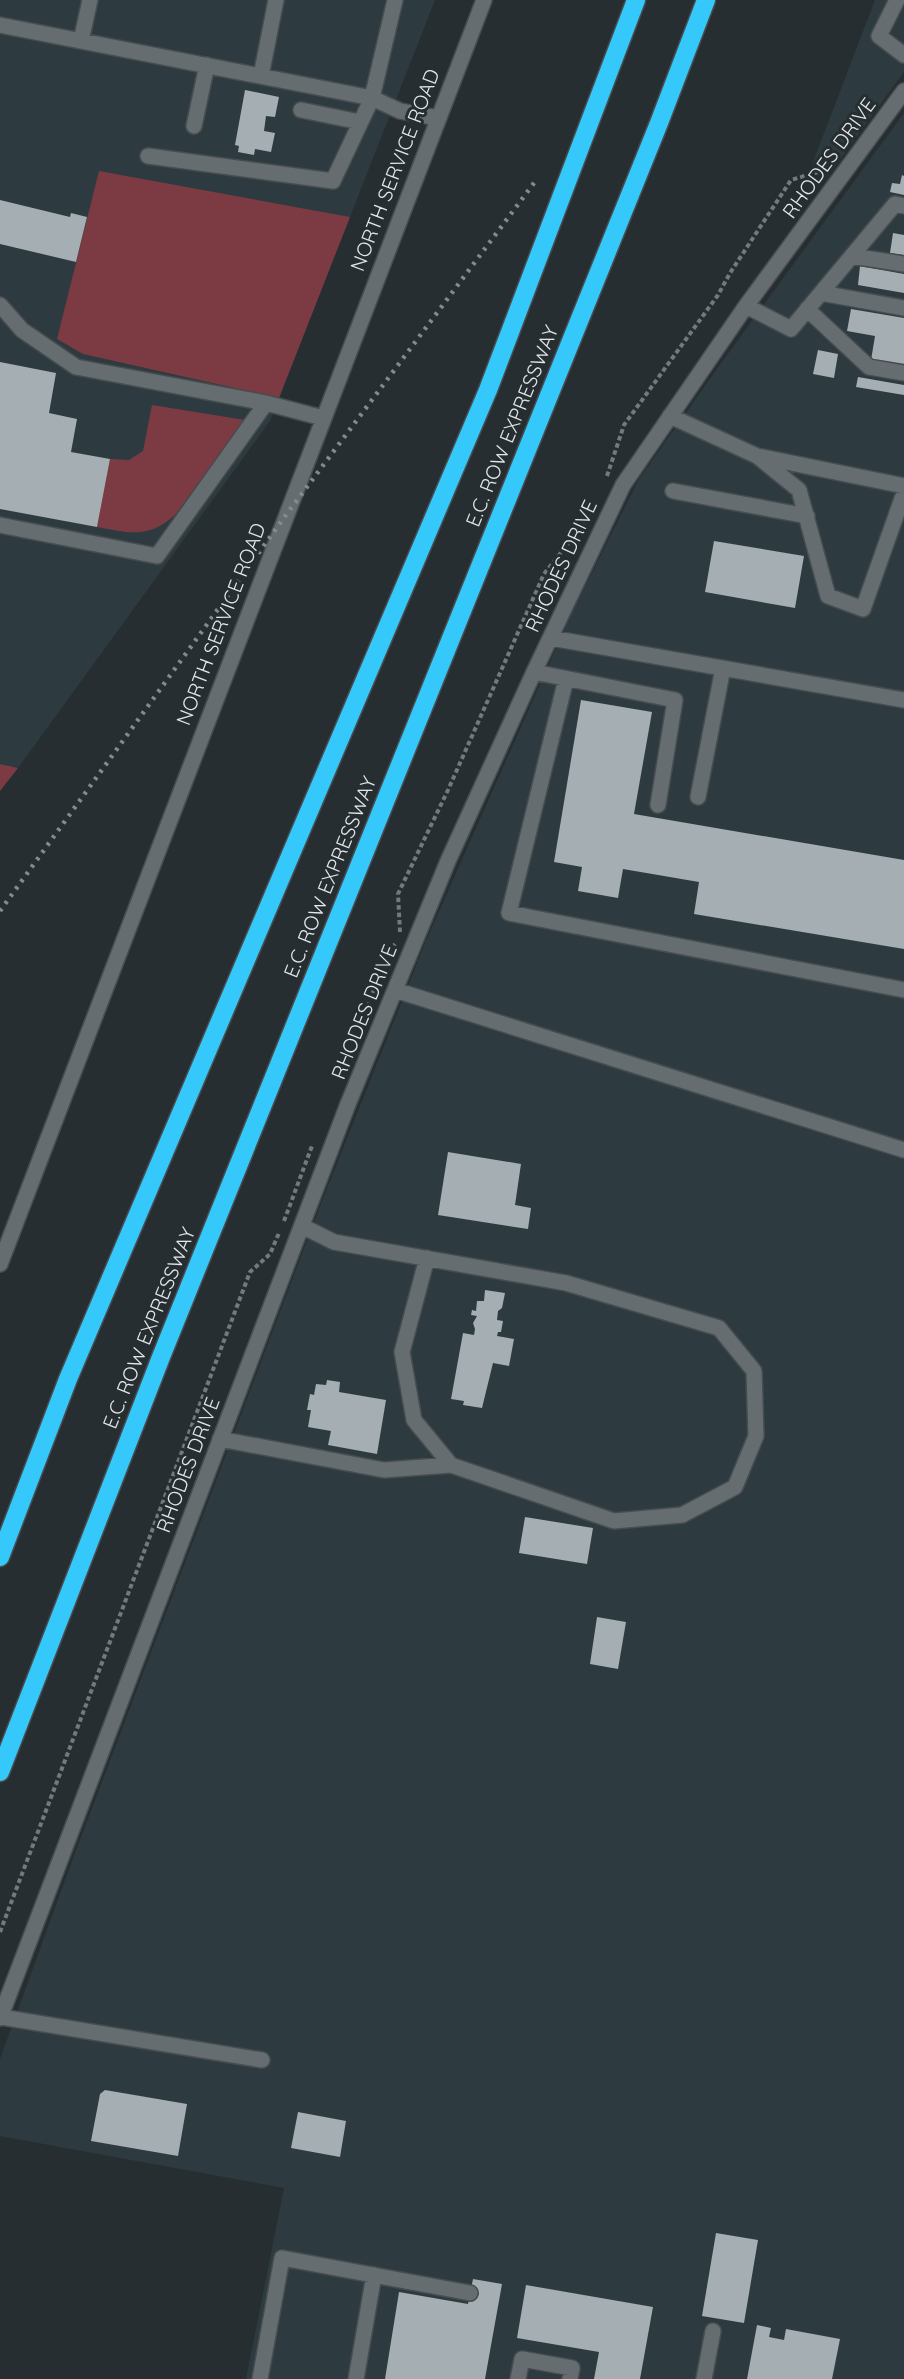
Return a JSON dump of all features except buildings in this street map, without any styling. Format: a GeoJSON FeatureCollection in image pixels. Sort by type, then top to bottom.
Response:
{"type":"FeatureCollection","features":[{"type":"Feature","properties":{"kind":"highway","name":"E.C. ROW EXPRESSWAY"},"geometry":{"type":"LineString","coordinates":[[0,1557],[68,1379],[488,390],[636,0]]}},
{"type":"Feature","properties":{"kind":"highway","name":"E.C. ROW EXPRESSWAY"},"geometry":{"type":"LineString","coordinates":[[0,1772],[161,1357],[659,123],[706,0]]}},
{"type":"Feature","properties":{"kind":"street"},"geometry":{"type":"LineString","coordinates":[[81,41],[90,0]]}},
{"type":"Feature","properties":{"kind":"street"},"geometry":{"type":"LineString","coordinates":[[261,76],[276,0]]}},
{"type":"Feature","properties":{"kind":"street"},"geometry":{"type":"LineString","coordinates":[[148,156],[333,181],[372,98],[395,0]]}},
{"type":"Feature","properties":{"kind":"street","name":"NORTH SERVICE ROAD"},"geometry":{"type":"LineString","coordinates":[[0,1264],[483,0]]}},
{"type":"Feature","properties":{"kind":"street"},"geometry":{"type":"LineString","coordinates":[[897,0],[879,36],[904,55]]}},
{"type":"Feature","properties":{"kind":"street"},"geometry":{"type":"LineString","coordinates":[[0,25],[372,98],[400,111],[438,118]]}},
{"type":"Feature","properties":{"kind":"street"},"geometry":{"type":"LineString","coordinates":[[194,126],[207,66]]}},
{"type":"Feature","properties":{"kind":"street","name":"RHODES DRIVE"},"geometry":{"type":"LineString","coordinates":[[0,2018],[220,1439],[395,990],[448,861],[534,672],[623,485],[746,306],[904,91]]}},
{"type":"Feature","properties":{"kind":"street"},"geometry":{"type":"LineString","coordinates":[[301,110],[360,122]]}},
{"type":"Feature","properties":{"kind":"street"},"geometry":{"type":"LineString","coordinates":[[746,306],[791,328],[896,204],[904,206]]}},
{"type":"Feature","properties":{"kind":"street"},"geometry":{"type":"LineString","coordinates":[[852,255],[904,264]]}},
{"type":"Feature","properties":{"kind":"street"},"geometry":{"type":"LineString","coordinates":[[821,293],[904,308]]}},
{"type":"Feature","properties":{"kind":"street"},"geometry":{"type":"LineString","coordinates":[[0,305],[22,330],[76,367],[266,403],[323,418]]}},
{"type":"Feature","properties":{"kind":"street"},"geometry":{"type":"LineString","coordinates":[[807,309],[869,367],[904,373]]}},
{"type":"Feature","properties":{"kind":"street"},"geometry":{"type":"LineString","coordinates":[[0,525],[157,556],[266,403]]}},
{"type":"Feature","properties":{"kind":"street"},"geometry":{"type":"LineString","coordinates":[[670,416],[757,456],[904,486]]}},
{"type":"Feature","properties":{"kind":"street"},"geometry":{"type":"LineString","coordinates":[[757,456],[799,490],[828,596],[863,609],[904,493]]}},
{"type":"Feature","properties":{"kind":"street"},"geometry":{"type":"LineString","coordinates":[[673,491],[807,516]]}},
{"type":"Feature","properties":{"kind":"street"},"geometry":{"type":"LineString","coordinates":[[551,638],[904,700]]}},
{"type":"Feature","properties":{"kind":"street"},"geometry":{"type":"LineString","coordinates":[[698,797],[723,668]]}},
{"type":"Feature","properties":{"kind":"street"},"geometry":{"type":"LineString","coordinates":[[534,672],[675,700],[658,805]]}},
{"type":"Feature","properties":{"kind":"street"},"geometry":{"type":"LineString","coordinates":[[566,679],[509,913],[904,990]]}},
{"type":"Feature","properties":{"kind":"street"},"geometry":{"type":"LineString","coordinates":[[395,990],[904,1150]]}},
{"type":"Feature","properties":{"kind":"street"},"geometry":{"type":"LineString","coordinates":[[220,1439],[384,1470],[451,1465],[615,1521],[682,1515],[735,1487],[756,1437],[754,1371],[718,1328],[567,1283],[334,1242],[302,1226]]}},
{"type":"Feature","properties":{"kind":"street"},"geometry":{"type":"LineString","coordinates":[[427,1258],[402,1352],[414,1420],[451,1465]]}},
{"type":"Feature","properties":{"kind":"street"},"geometry":{"type":"LineString","coordinates":[[0,2018],[262,2060]]}},
{"type":"Feature","properties":{"kind":"street"},"geometry":{"type":"LineString","coordinates":[[260,2379],[282,2258],[470,2293]]}},
{"type":"Feature","properties":{"kind":"street"},"geometry":{"type":"LineString","coordinates":[[356,2379],[374,2275]]}},
{"type":"Feature","properties":{"kind":"street"},"geometry":{"type":"LineString","coordinates":[[704,2379],[713,2331]]}},
{"type":"Feature","properties":{"kind":"street"},"geometry":{"type":"LineString","coordinates":[[518,2379],[522,2359],[572,2368],[570,2379]]}},
{"type":"Feature","properties":{"kind":"path"},"geometry":{"type":"LineString","coordinates":[[0,1932],[250,1272],[270,1254]]}},
{"type":"Feature","properties":{"kind":"shaded area"},"geometry":{"type":"Polygon","coordinates":[[[0,0],[435,0],[270,421],[18,768],[0,764],[0,0]]]}},
{"type":"Feature","properties":{"kind":"shaded area"},"geometry":{"type":"Polygon","coordinates":[[[875,0],[904,0],[904,72],[822,184],[813,162],[875,0]]]}},
{"type":"Feature","properties":{"kind":"shaded area"},"geometry":{"type":"Polygon","coordinates":[[[904,113],[904,2379],[246,2379],[284,2188],[0,2136],[0,2059],[75,1853],[322,1201],[428,936],[573,610],[639,479],[904,113]]]}},
{"type":"Feature","properties":{"kind":"shaded area"},"geometry":{"type":"Polygon","coordinates":[[[99,171],[350,217],[279,398],[83,354],[57,339],[99,171]]]}},
{"type":"Feature","properties":{"kind":"shaded area"},"geometry":{"type":"Polygon","coordinates":[[[152,405],[245,420],[175,515],[165,523],[147,531],[138,532],[97,527],[110,459],[129,460],[143,451],[152,405]]]}},
{"type":"Feature","properties":{"kind":"shaded area"},"geometry":{"type":"Polygon","coordinates":[[[0,764],[18,768],[0,791],[0,764]]]}},
{"type":"Feature","properties":{"kind":"railway"},"geometry":{"type":"LineString","coordinates":[[0,911],[286,515],[537,179]]}}]}
